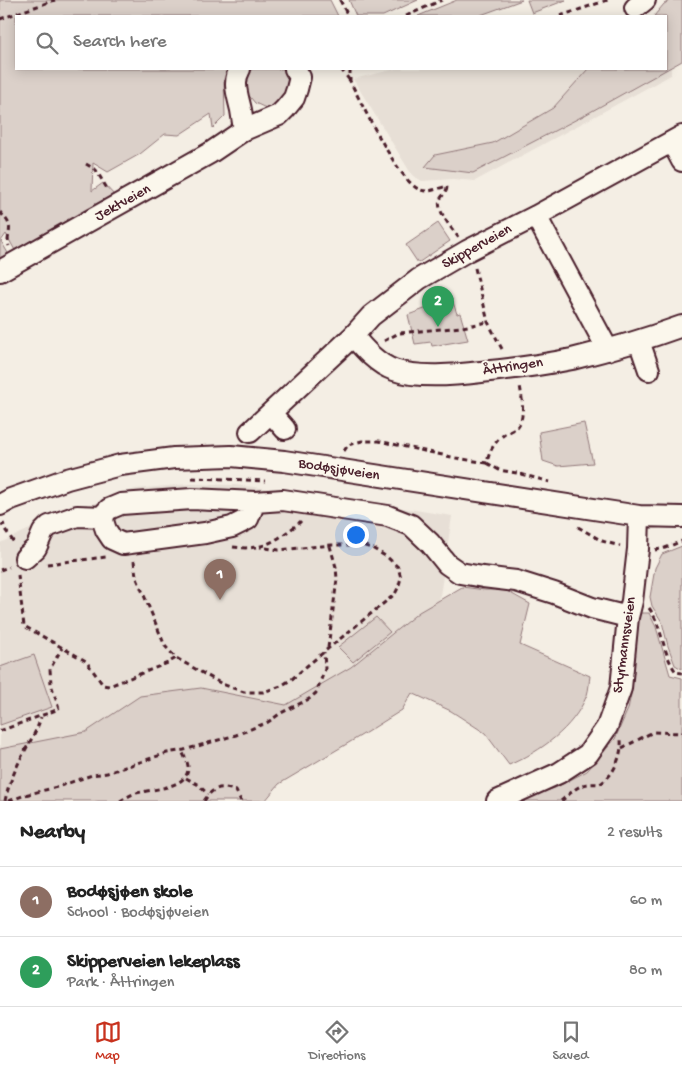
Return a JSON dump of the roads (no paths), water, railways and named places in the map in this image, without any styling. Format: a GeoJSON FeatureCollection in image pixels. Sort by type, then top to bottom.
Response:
{"type":"FeatureCollection","features":[{"type":"Feature","properties":{"kind":"street"},"geometry":{"type":"LineString","coordinates":[[239,70],[237,74],[236,91],[244,130]]}},
{"type":"Feature","properties":{"kind":"street","name":"Jektveien"},"geometry":{"type":"LineString","coordinates":[[9,267],[210,153],[244,130],[275,117],[285,110],[294,98],[300,77],[296,70]]}},
{"type":"Feature","properties":{"kind":"street"},"geometry":{"type":"LineString","coordinates":[[677,139],[682,161]]}},
{"type":"Feature","properties":{"kind":"street","name":"Skipperveien"},"geometry":{"type":"LineString","coordinates":[[250,432],[372,316],[419,279],[467,251],[536,216],[677,139]]}},
{"type":"Feature","properties":{"kind":"street"},"geometry":{"type":"LineString","coordinates":[[536,216],[608,350]]}},
{"type":"Feature","properties":{"kind":"street","name":"Åttringen"},"geometry":{"type":"LineString","coordinates":[[353,336],[371,355],[393,370],[433,375],[514,368],[571,359],[639,341],[682,326]]}},
{"type":"Feature","properties":{"kind":"street"},"geometry":{"type":"LineString","coordinates":[[639,341],[649,370]]}},
{"type":"Feature","properties":{"kind":"street"},"geometry":{"type":"LineString","coordinates":[[270,413],[285,429]]}},
{"type":"Feature","properties":{"kind":"street","name":"Bodøsjøveien"},"geometry":{"type":"LineString","coordinates":[[0,505],[11,499],[67,479],[120,465],[174,458],[231,456],[284,461],[639,516],[682,517]]}},
{"type":"Feature","properties":{"kind":"street"},"geometry":{"type":"LineString","coordinates":[[255,502],[248,519],[232,527],[205,533],[123,544],[112,539],[103,521],[104,514],[121,504],[192,500],[255,502],[283,500],[388,516],[411,525],[430,543],[447,564],[460,573],[482,578],[516,581],[592,608],[636,611]]}},
{"type":"Feature","properties":{"kind":"street"},"geometry":{"type":"LineString","coordinates":[[25,558],[36,548],[43,532],[49,526],[77,516],[104,517]]}},
{"type":"Feature","properties":{"kind":"street","name":"Styrmannsveien"},"geometry":{"type":"LineString","coordinates":[[497,801],[559,773],[588,754],[607,727],[622,688],[636,611],[632,601],[638,549],[639,516]]}},
{"type":"Feature","properties":{"kind":"place","name":"Skipperveien lekeplass"},"geometry":{"type":"Point","coordinates":[438,327]}},
{"type":"Feature","properties":{"kind":"place","name":"Bodøsjøen skole"},"geometry":{"type":"Point","coordinates":[220,600]}}]}
